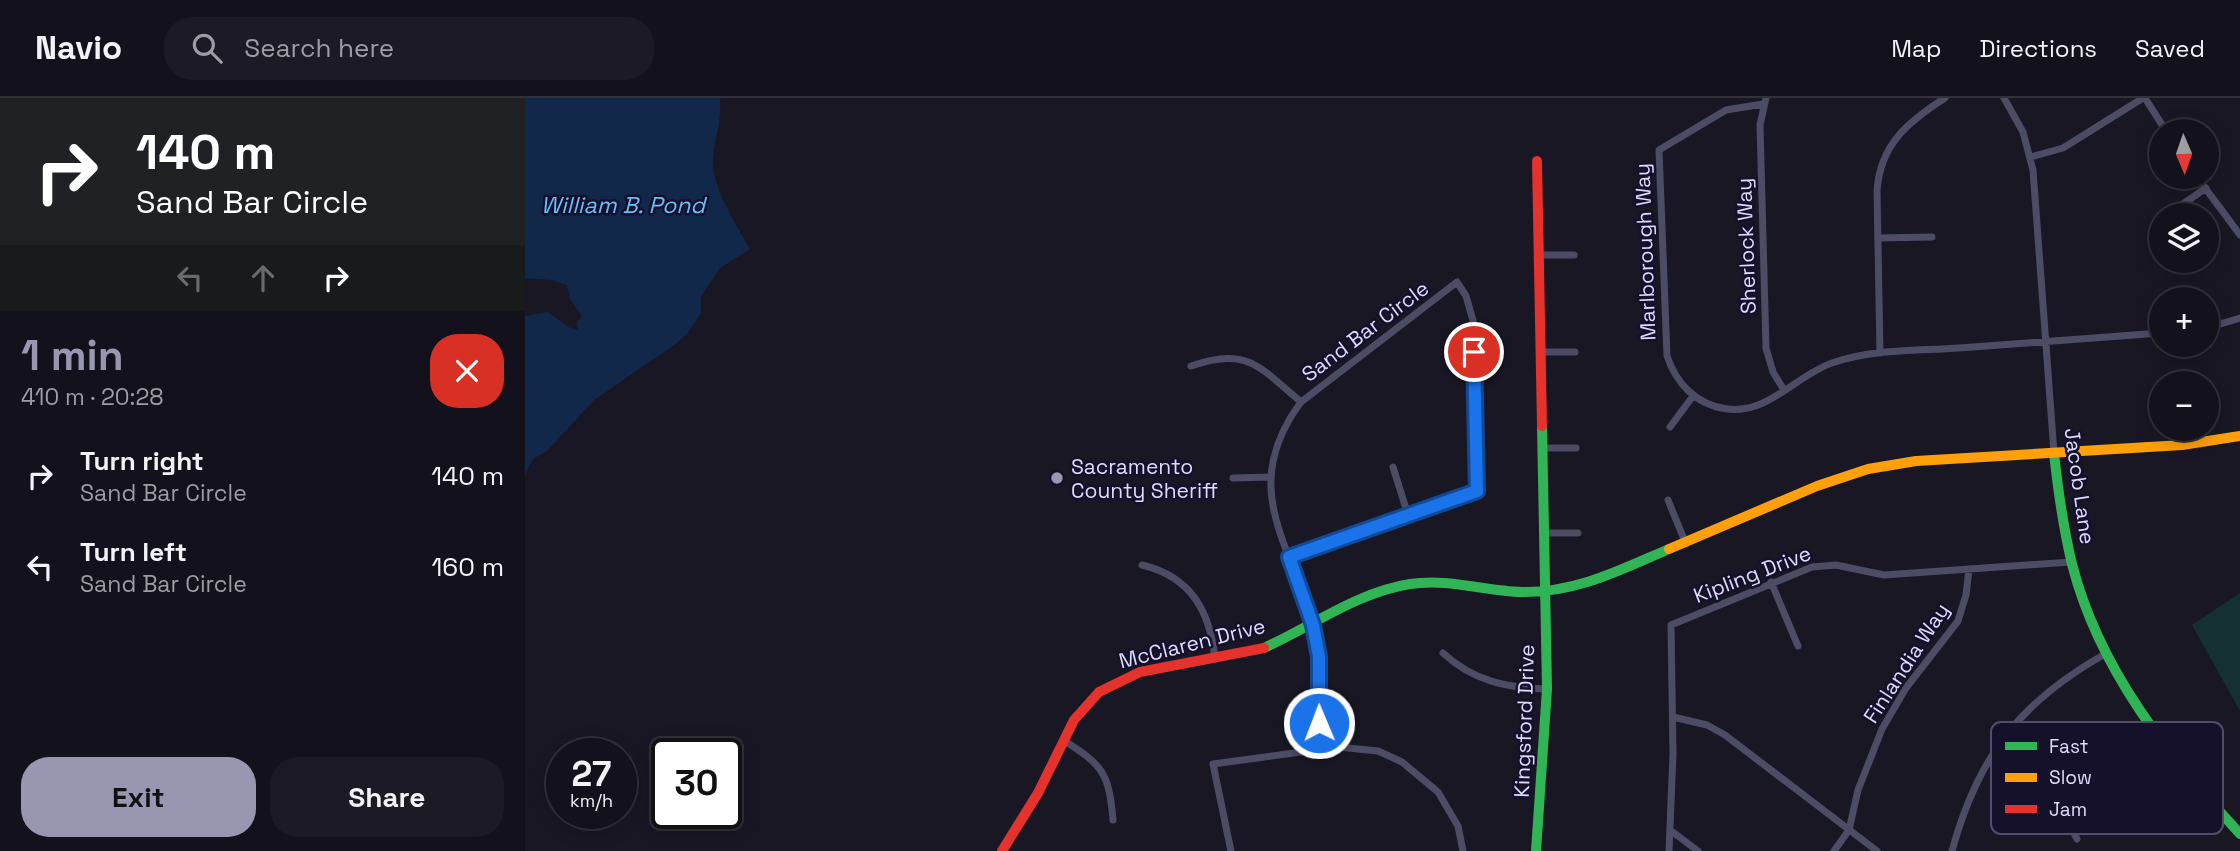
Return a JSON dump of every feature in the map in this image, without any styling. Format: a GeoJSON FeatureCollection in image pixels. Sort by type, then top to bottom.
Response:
{"type":"FeatureCollection","features":[{"type":"Feature","properties":{"kind":"street"},"geometry":{"type":"LineString","coordinates":[[1880,353],[1877,184],[1889,147],[1905,126],[1945,98]]}},
{"type":"Feature","properties":{"kind":"street","name":"Jacob Lane"},"geometry":{"type":"LineString","coordinates":[[2004,98],[2023,132],[2031,157],[2054,453],[2060,509],[2071,562],[2105,654],[2145,722]]}},
{"type":"Feature","properties":{"kind":"street"},"geometry":{"type":"LineString","coordinates":[[2031,157],[2063,148],[2144,98],[2158,119]]}},
{"type":"Feature","properties":{"kind":"street","name":"Sherlock Way"},"geometry":{"type":"LineString","coordinates":[[1764,101],[1760,125],[1766,348],[1773,372],[1784,390]]}},
{"type":"Feature","properties":{"kind":"street","name":"Marlborough Way"},"geometry":{"type":"LineString","coordinates":[[1693,396],[1671,367],[1665,343],[1659,150],[1726,110],[1764,101]]}},
{"type":"Feature","properties":{"kind":"street","name":"Kingsford Drive"},"geometry":{"type":"LineString","coordinates":[[1536,851],[1547,689],[1537,161]]}},
{"type":"Feature","properties":{"kind":"street"},"geometry":{"type":"LineString","coordinates":[[2184,203],[2205,189]]}},
{"type":"Feature","properties":{"kind":"street"},"geometry":{"type":"LineString","coordinates":[[2207,189],[2240,235]]}},
{"type":"Feature","properties":{"kind":"street"},"geometry":{"type":"LineString","coordinates":[[1878,238],[1932,237]]}},
{"type":"Feature","properties":{"kind":"street"},"geometry":{"type":"LineString","coordinates":[[1539,255],[1574,255]]}},
{"type":"Feature","properties":{"kind":"street","name":"Sand Bar Circle"},"geometry":{"type":"LineString","coordinates":[[1457,282],[1466,296],[1474,324],[1477,491],[1289,557],[1272,509],[1270,477],[1285,423],[1301,402],[1457,282]]}},
{"type":"Feature","properties":{"kind":"street"},"geometry":{"type":"LineString","coordinates":[[2219,324],[2240,318]]}},
{"type":"Feature","properties":{"kind":"street"},"geometry":{"type":"LineString","coordinates":[[1670,427],[1693,396],[1715,406],[1739,410],[1763,404],[1827,365],[1880,353],[2149,334]]}},
{"type":"Feature","properties":{"kind":"street"},"geometry":{"type":"LineString","coordinates":[[1542,352],[1575,352]]}},
{"type":"Feature","properties":{"kind":"street"},"geometry":{"type":"LineString","coordinates":[[1191,366],[1224,356],[1243,359],[1258,366],[1301,402]]}},
{"type":"Feature","properties":{"kind":"street","name":"McClaren Drive"},"geometry":{"type":"LineString","coordinates":[[1002,851],[1027,813],[1063,740],[1083,708],[1112,684],[1140,672],[1264,648],[1313,625],[1364,596],[1411,584],[1432,582],[1520,593],[1574,588],[1609,577],[1817,486],[1868,469],[1916,461],[2182,445],[2240,436]]}},
{"type":"Feature","properties":{"kind":"street"},"geometry":{"type":"LineString","coordinates":[[1543,448],[1576,448]]}},
{"type":"Feature","properties":{"kind":"street"},"geometry":{"type":"LineString","coordinates":[[1393,467],[1408,515]]}},
{"type":"Feature","properties":{"kind":"street"},"geometry":{"type":"LineString","coordinates":[[1233,478],[1270,477]]}},
{"type":"Feature","properties":{"kind":"street"},"geometry":{"type":"LineString","coordinates":[[1668,500],[1686,544]]}},
{"type":"Feature","properties":{"kind":"street"},"geometry":{"type":"LineString","coordinates":[[1545,533],[1578,533]]}},
{"type":"Feature","properties":{"kind":"street"},"geometry":{"type":"LineString","coordinates":[[1289,557],[1313,625],[1319,657],[1318,702],[1322,750]]}},
{"type":"Feature","properties":{"kind":"street","name":"Kipling Drive"},"geometry":{"type":"LineString","coordinates":[[1669,851],[1673,717],[1671,625],[1771,582],[1824,565],[1848,566],[1884,575],[2071,562]]}},
{"type":"Feature","properties":{"kind":"street"},"geometry":{"type":"LineString","coordinates":[[1142,565],[1165,573],[1196,598],[1210,625],[1215,659]]}},
{"type":"Feature","properties":{"kind":"street","name":"Finlandia Way"},"geometry":{"type":"LineString","coordinates":[[1834,851],[1849,830],[1858,790],[1874,745],[1906,688],[1955,627],[1963,608],[1969,569]]}},
{"type":"Feature","properties":{"kind":"street"},"geometry":{"type":"LineString","coordinates":[[1771,582],[1798,646]]}},
{"type":"Feature","properties":{"kind":"street"},"geometry":{"type":"LineString","coordinates":[[1443,653],[1467,671],[1490,682],[1509,687],[1547,689]]}},
{"type":"Feature","properties":{"kind":"street"},"geometry":{"type":"LineString","coordinates":[[2015,722],[2047,691],[2105,654]]}},
{"type":"Feature","properties":{"kind":"street"},"geometry":{"type":"LineString","coordinates":[[1673,717],[1714,728],[1877,851]]}},
{"type":"Feature","properties":{"kind":"street"},"geometry":{"type":"LineString","coordinates":[[1063,740],[1092,759],[1105,773],[1111,791],[1113,820]]}},
{"type":"Feature","properties":{"kind":"street"},"geometry":{"type":"LineString","coordinates":[[1231,851],[1213,764],[1364,747],[1390,755],[1407,766],[1447,802],[1458,825],[1464,851]]}},
{"type":"Feature","properties":{"kind":"street"},"geometry":{"type":"LineString","coordinates":[[1952,851],[1969,796],[1991,756]]}},
{"type":"Feature","properties":{"kind":"street","name":"Jacob Lane"},"geometry":{"type":"LineString","coordinates":[[2223,816],[2240,834]]}},
{"type":"Feature","properties":{"kind":"street"},"geometry":{"type":"LineString","coordinates":[[1670,830],[1698,851]]}},
{"type":"Feature","properties":{"kind":"street"},"geometry":{"type":"LineString","coordinates":[[2075,834],[2077,839]]}},
{"type":"Feature","properties":{"kind":"green space"},"geometry":{"type":"Polygon","coordinates":[[[2240,593],[2240,711],[2192,625],[2240,593]]]}},
{"type":"Feature","properties":{"kind":"water","name":"William B. Pond"},"geometry":{"type":"Polygon","coordinates":[[[525,98],[720,98],[713,168],[725,205],[750,249],[720,268],[701,296],[701,313],[688,333],[594,400],[547,451],[533,459],[525,475],[525,316],[548,312],[568,327],[578,330],[577,322],[582,316],[570,299],[567,285],[551,280],[525,278],[525,98]]]}},
{"type":"Feature","properties":{"kind":"traffic: fast"},"geometry":{"type":"LineString","coordinates":[[1536,851],[1547,689],[1542,426]]}},
{"type":"Feature","properties":{"kind":"traffic: fast"},"geometry":{"type":"LineString","coordinates":[[2054,453],[2066,536],[2084,603],[2118,675],[2148,722]]}},
{"type":"Feature","properties":{"kind":"traffic: fast"},"geometry":{"type":"LineString","coordinates":[[1264,648],[1354,602],[1391,588],[1438,583],[1522,592],[1561,589],[1597,579],[1669,549]]}},
{"type":"Feature","properties":{"kind":"traffic: fast"},"geometry":{"type":"LineString","coordinates":[[2223,814],[2240,834]]}},
{"type":"Feature","properties":{"kind":"traffic: slow"},"geometry":{"type":"LineString","coordinates":[[1669,549],[1817,486],[1868,469],[1916,461],[2182,445],[2240,436]]}},
{"type":"Feature","properties":{"kind":"traffic: jam"},"geometry":{"type":"LineString","coordinates":[[1537,161],[1542,426]]}},
{"type":"Feature","properties":{"kind":"traffic: jam"},"geometry":{"type":"LineString","coordinates":[[1002,851],[1038,793],[1074,720],[1099,692],[1140,672],[1264,648]]}},
{"type":"Feature","properties":{"kind":"place","name":"Sacramento County Sheriff"},"geometry":{"type":"Point","coordinates":[1057,478]}},
{"type":"Feature","properties":{"kind":"route"},"geometry":{"type":"LineString","coordinates":[[1319,723],[1319,657],[1313,625],[1289,557],[1477,491],[1474,352]]}}]}
